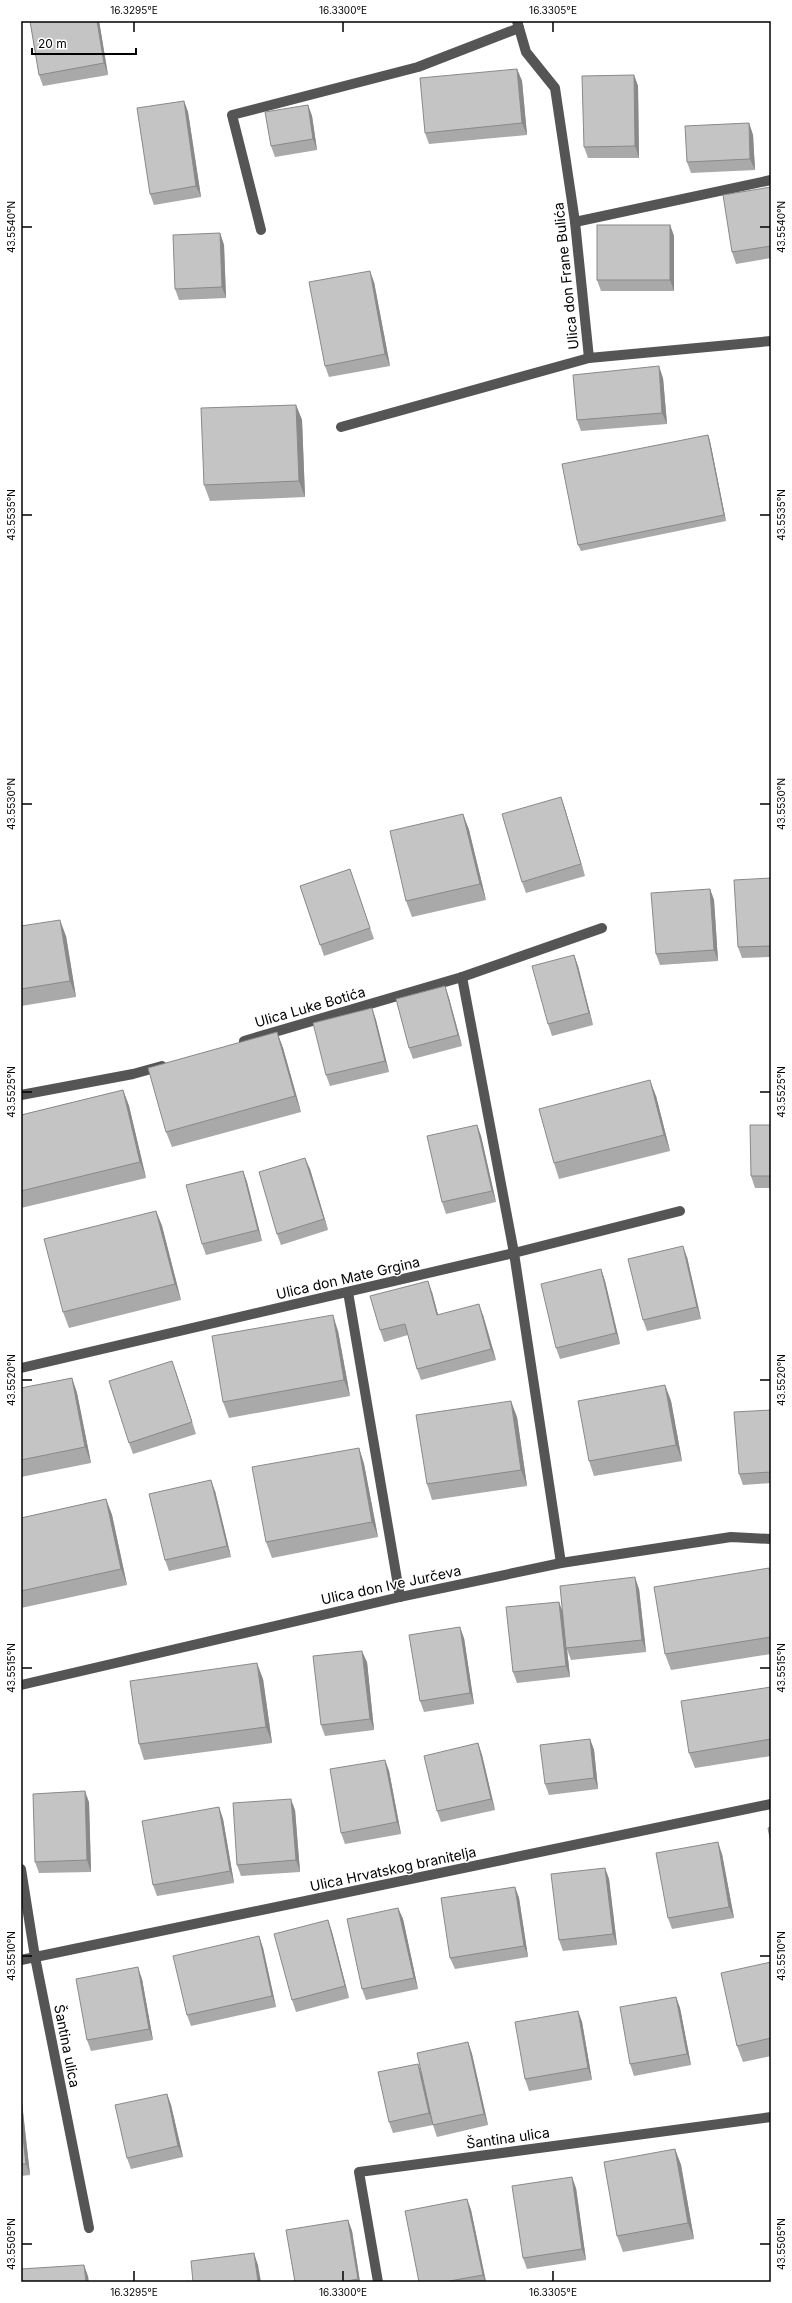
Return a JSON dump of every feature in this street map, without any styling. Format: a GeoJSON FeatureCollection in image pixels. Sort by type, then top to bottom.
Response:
{"type":"FeatureCollection","features":[{"type":"Feature","properties":{"kind":"street","name":"Ulica don Frane Bulića"},"geometry":{"type":"LineString","coordinates":[[518,25],[526,52],[555,88],[575,222],[589,358],[771,341]]}},
{"type":"Feature","properties":{"kind":"street"},"geometry":{"type":"LineString","coordinates":[[261,230],[232,114],[418,67],[518,25]]}},
{"type":"Feature","properties":{"kind":"street"},"geometry":{"type":"LineString","coordinates":[[575,222],[771,180]]}},
{"type":"Feature","properties":{"kind":"street"},"geometry":{"type":"LineString","coordinates":[[341,427],[589,358]]}},
{"type":"Feature","properties":{"kind":"street","name":"Ulica Luke Botića"},"geometry":{"type":"LineString","coordinates":[[232,1045],[462,977],[602,928]]}},
{"type":"Feature","properties":{"kind":"street"},"geometry":{"type":"LineString","coordinates":[[462,977],[514,1253],[561,1563]]}},
{"type":"Feature","properties":{"kind":"street"},"geometry":{"type":"LineString","coordinates":[[21,1095],[133,1074],[171,1063]]}},
{"type":"Feature","properties":{"kind":"street","name":"Ulica don Mate Grgina"},"geometry":{"type":"LineString","coordinates":[[21,1368],[514,1253],[680,1211]]}},
{"type":"Feature","properties":{"kind":"street"},"geometry":{"type":"LineString","coordinates":[[348,1292],[400,1597]]}},
{"type":"Feature","properties":{"kind":"street","name":"Ulica don Ive Jurčeva"},"geometry":{"type":"LineString","coordinates":[[21,1685],[400,1597],[561,1563],[731,1537],[771,1539]]}},
{"type":"Feature","properties":{"kind":"street","name":"Ulica Hrvatskog branitelja"},"geometry":{"type":"LineString","coordinates":[[21,1960],[771,1804]]}},
{"type":"Feature","properties":{"kind":"street","name":"Šantina ulica"},"geometry":{"type":"LineString","coordinates":[[21,1869],[35,1958],[89,2228]]}},
{"type":"Feature","properties":{"kind":"street","name":"Šantina ulica"},"geometry":{"type":"LineString","coordinates":[[378,2282],[359,2172],[771,2117]]}},
{"type":"Feature","properties":{"kind":"building"},"geometry":{"type":"Polygon","coordinates":[[[30,21],[97,21],[104,63],[39,75],[30,21]]]}},
{"type":"Feature","properties":{"kind":"building"},"geometry":{"type":"Polygon","coordinates":[[[517,69],[522,123],[425,133],[420,78],[517,69]]]}},
{"type":"Feature","properties":{"kind":"building"},"geometry":{"type":"Polygon","coordinates":[[[634,75],[635,146],[584,147],[582,76],[634,75]]]}},
{"type":"Feature","properties":{"kind":"building"},"geometry":{"type":"Polygon","coordinates":[[[184,101],[196,186],[150,194],[137,108],[184,101]]]}},
{"type":"Feature","properties":{"kind":"building"},"geometry":{"type":"Polygon","coordinates":[[[308,105],[313,139],[271,146],[265,112],[308,105]]]}},
{"type":"Feature","properties":{"kind":"building"},"geometry":{"type":"Polygon","coordinates":[[[749,123],[750,159],[687,162],[685,126],[749,123]]]}},
{"type":"Feature","properties":{"kind":"building"},"geometry":{"type":"Polygon","coordinates":[[[771,187],[771,246],[732,252],[723,195],[771,187]]]}},
{"type":"Feature","properties":{"kind":"building"},"geometry":{"type":"Polygon","coordinates":[[[597,225],[670,225],[670,280],[597,280],[597,225]]]}},
{"type":"Feature","properties":{"kind":"building"},"geometry":{"type":"Polygon","coordinates":[[[220,233],[222,287],[175,289],[173,235],[220,233]]]}},
{"type":"Feature","properties":{"kind":"building"},"geometry":{"type":"Polygon","coordinates":[[[370,271],[385,354],[325,366],[309,282],[370,271]]]}},
{"type":"Feature","properties":{"kind":"building"},"geometry":{"type":"Polygon","coordinates":[[[659,366],[662,413],[577,420],[573,375],[659,366]]]}},
{"type":"Feature","properties":{"kind":"building"},"geometry":{"type":"Polygon","coordinates":[[[296,405],[299,481],[204,485],[201,408],[296,405]]]}},
{"type":"Feature","properties":{"kind":"building"},"geometry":{"type":"Polygon","coordinates":[[[708,435],[724,515],[578,545],[562,464],[708,435]]]}},
{"type":"Feature","properties":{"kind":"building"},"geometry":{"type":"Polygon","coordinates":[[[561,797],[581,864],[522,882],[502,814],[561,797]]]}},
{"type":"Feature","properties":{"kind":"building"},"geometry":{"type":"Polygon","coordinates":[[[463,814],[480,884],[406,901],[390,831],[463,814]]]}},
{"type":"Feature","properties":{"kind":"building"},"geometry":{"type":"Polygon","coordinates":[[[350,869],[370,928],[320,945],[300,886],[350,869]]]}},
{"type":"Feature","properties":{"kind":"building"},"geometry":{"type":"Polygon","coordinates":[[[771,878],[771,946],[738,947],[734,880],[771,878]]]}},
{"type":"Feature","properties":{"kind":"building"},"geometry":{"type":"Polygon","coordinates":[[[710,889],[714,950],[656,954],[651,893],[710,889]]]}},
{"type":"Feature","properties":{"kind":"building"},"geometry":{"type":"Polygon","coordinates":[[[60,920],[70,981],[21,989],[21,926],[60,920]]]}},
{"type":"Feature","properties":{"kind":"building"},"geometry":{"type":"Polygon","coordinates":[[[574,955],[589,1013],[548,1024],[532,966],[574,955]]]}},
{"type":"Feature","properties":{"kind":"building"},"geometry":{"type":"Polygon","coordinates":[[[445,986],[458,1035],[409,1048],[396,999],[445,986]]]}},
{"type":"Feature","properties":{"kind":"building"},"geometry":{"type":"Polygon","coordinates":[[[372,1008],[385,1061],[326,1075],[313,1023],[372,1008]]]}},
{"type":"Feature","properties":{"kind":"building"},"geometry":{"type":"Polygon","coordinates":[[[277,1032],[295,1096],[166,1132],[148,1068],[277,1032]]]}},
{"type":"Feature","properties":{"kind":"building"},"geometry":{"type":"Polygon","coordinates":[[[650,1080],[664,1135],[554,1163],[539,1109],[650,1080]]]}},
{"type":"Feature","properties":{"kind":"building"},"geometry":{"type":"Polygon","coordinates":[[[123,1090],[140,1162],[21,1191],[21,1115],[123,1090]]]}},
{"type":"Feature","properties":{"kind":"building"},"geometry":{"type":"Polygon","coordinates":[[[477,1125],[492,1191],[442,1202],[427,1136],[477,1125]]]}},
{"type":"Feature","properties":{"kind":"building"},"geometry":{"type":"Polygon","coordinates":[[[750,1125],[771,1125],[771,1176],[751,1176],[750,1125]]]}},
{"type":"Feature","properties":{"kind":"building"},"geometry":{"type":"Polygon","coordinates":[[[305,1158],[324,1219],[277,1234],[259,1172],[305,1158]]]}},
{"type":"Feature","properties":{"kind":"building"},"geometry":{"type":"Polygon","coordinates":[[[243,1171],[258,1230],[202,1244],[186,1185],[243,1171]]]}},
{"type":"Feature","properties":{"kind":"building"},"geometry":{"type":"Polygon","coordinates":[[[156,1211],[175,1284],[63,1312],[44,1239],[156,1211]]]}},
{"type":"Feature","properties":{"kind":"building"},"geometry":{"type":"Polygon","coordinates":[[[683,1246],[697,1307],[643,1320],[628,1259],[683,1246]]]}},
{"type":"Feature","properties":{"kind":"building"},"geometry":{"type":"Polygon","coordinates":[[[601,1269],[616,1333],[556,1348],[541,1284],[601,1269]]]}},
{"type":"Feature","properties":{"kind":"building"},"geometry":{"type":"Polygon","coordinates":[[[428,1281],[437,1315],[479,1304],[491,1349],[417,1369],[405,1324],[380,1330],[370,1296],[428,1281]]]}},
{"type":"Feature","properties":{"kind":"building"},"geometry":{"type":"Polygon","coordinates":[[[333,1315],[344,1380],[223,1402],[212,1336],[333,1315]]]}},
{"type":"Feature","properties":{"kind":"building"},"geometry":{"type":"Polygon","coordinates":[[[172,1361],[192,1422],[129,1443],[109,1381],[172,1361]]]}},
{"type":"Feature","properties":{"kind":"building"},"geometry":{"type":"Polygon","coordinates":[[[72,1378],[85,1447],[21,1460],[21,1388],[72,1378]]]}},
{"type":"Feature","properties":{"kind":"building"},"geometry":{"type":"Polygon","coordinates":[[[665,1385],[676,1445],[589,1461],[578,1401],[665,1385]]]}},
{"type":"Feature","properties":{"kind":"building"},"geometry":{"type":"Polygon","coordinates":[[[511,1401],[521,1470],[427,1484],[416,1415],[511,1401]]]}},
{"type":"Feature","properties":{"kind":"building"},"geometry":{"type":"Polygon","coordinates":[[[771,1410],[771,1472],[739,1474],[734,1412],[771,1410]]]}},
{"type":"Feature","properties":{"kind":"building"},"geometry":{"type":"Polygon","coordinates":[[[359,1448],[372,1522],[266,1542],[252,1467],[359,1448]]]}},
{"type":"Feature","properties":{"kind":"building"},"geometry":{"type":"Polygon","coordinates":[[[211,1480],[227,1546],[165,1560],[149,1494],[211,1480]]]}},
{"type":"Feature","properties":{"kind":"building"},"geometry":{"type":"Polygon","coordinates":[[[106,1499],[121,1569],[21,1591],[21,1518],[106,1499]]]}},
{"type":"Feature","properties":{"kind":"building"},"geometry":{"type":"Polygon","coordinates":[[[769,1568],[771,1579],[771,1637],[665,1654],[654,1587],[769,1568]]]}},
{"type":"Feature","properties":{"kind":"building"},"geometry":{"type":"Polygon","coordinates":[[[635,1577],[642,1640],[566,1648],[560,1586],[635,1577]]]}},
{"type":"Feature","properties":{"kind":"building"},"geometry":{"type":"Polygon","coordinates":[[[559,1602],[566,1666],[513,1672],[506,1607],[559,1602]]]}},
{"type":"Feature","properties":{"kind":"building"},"geometry":{"type":"Polygon","coordinates":[[[460,1627],[470,1693],[420,1701],[409,1635],[460,1627]]]}},
{"type":"Feature","properties":{"kind":"building"},"geometry":{"type":"Polygon","coordinates":[[[362,1651],[370,1719],[321,1725],[313,1656],[362,1651]]]}},
{"type":"Feature","properties":{"kind":"building"},"geometry":{"type":"Polygon","coordinates":[[[257,1663],[266,1727],[139,1744],[130,1681],[257,1663]]]}},
{"type":"Feature","properties":{"kind":"building"},"geometry":{"type":"Polygon","coordinates":[[[771,1687],[771,1739],[689,1753],[681,1701],[771,1687]]]}},
{"type":"Feature","properties":{"kind":"building"},"geometry":{"type":"Polygon","coordinates":[[[590,1739],[594,1778],[545,1784],[540,1745],[590,1739]]]}},
{"type":"Feature","properties":{"kind":"building"},"geometry":{"type":"Polygon","coordinates":[[[478,1743],[491,1799],[437,1811],[424,1756],[478,1743]]]}},
{"type":"Feature","properties":{"kind":"building"},"geometry":{"type":"Polygon","coordinates":[[[385,1760],[397,1822],[341,1833],[330,1769],[385,1760]]]}},
{"type":"Feature","properties":{"kind":"building"},"geometry":{"type":"Polygon","coordinates":[[[85,1791],[87,1860],[35,1862],[33,1794],[85,1791]]]}},
{"type":"Feature","properties":{"kind":"building"},"geometry":{"type":"Polygon","coordinates":[[[291,1799],[296,1860],[237,1865],[233,1803],[291,1799]]]}},
{"type":"Feature","properties":{"kind":"building"},"geometry":{"type":"Polygon","coordinates":[[[219,1807],[230,1871],[153,1885],[142,1821],[219,1807]]]}},
{"type":"Feature","properties":{"kind":"building"},"geometry":{"type":"Polygon","coordinates":[[[771,1827],[771,1842],[768,1828],[771,1827]]]}},
{"type":"Feature","properties":{"kind":"building"},"geometry":{"type":"Polygon","coordinates":[[[718,1842],[729,1907],[668,1918],[656,1853],[718,1842]]]}},
{"type":"Feature","properties":{"kind":"building"},"geometry":{"type":"Polygon","coordinates":[[[605,1868],[613,1934],[559,1940],[551,1874],[605,1868]]]}},
{"type":"Feature","properties":{"kind":"building"},"geometry":{"type":"Polygon","coordinates":[[[515,1887],[524,1946],[450,1958],[441,1898],[515,1887]]]}},
{"type":"Feature","properties":{"kind":"building"},"geometry":{"type":"Polygon","coordinates":[[[398,1908],[414,1978],[362,1989],[347,1919],[398,1908]]]}},
{"type":"Feature","properties":{"kind":"building"},"geometry":{"type":"Polygon","coordinates":[[[328,1920],[345,1986],[292,2000],[274,1934],[328,1920]]]}},
{"type":"Feature","properties":{"kind":"building"},"geometry":{"type":"Polygon","coordinates":[[[259,1936],[272,1996],[187,2015],[173,1956],[259,1936]]]}},
{"type":"Feature","properties":{"kind":"building"},"geometry":{"type":"Polygon","coordinates":[[[771,1962],[771,2038],[737,2046],[721,1973],[771,1962]]]}},
{"type":"Feature","properties":{"kind":"building"},"geometry":{"type":"Polygon","coordinates":[[[138,1967],[149,2029],[87,2040],[76,1979],[138,1967]]]}},
{"type":"Feature","properties":{"kind":"building"},"geometry":{"type":"Polygon","coordinates":[[[676,1997],[687,2054],[630,2064],[620,2007],[676,1997]]]}},
{"type":"Feature","properties":{"kind":"building"},"geometry":{"type":"Polygon","coordinates":[[[578,2011],[588,2068],[525,2079],[515,2022],[578,2011]]]}},
{"type":"Feature","properties":{"kind":"building"},"geometry":{"type":"Polygon","coordinates":[[[468,2042],[484,2114],[433,2125],[417,2053],[468,2042]]]}},
{"type":"Feature","properties":{"kind":"building"},"geometry":{"type":"Polygon","coordinates":[[[418,2064],[429,2113],[389,2122],[378,2072],[418,2064]]]}},
{"type":"Feature","properties":{"kind":"building"},"geometry":{"type":"Polygon","coordinates":[[[167,2094],[178,2146],[127,2158],[115,2105],[167,2094]]]}},
{"type":"Feature","properties":{"kind":"building"},"geometry":{"type":"Polygon","coordinates":[[[21,2119],[26,2164],[21,2164],[21,2119]]]}},
{"type":"Feature","properties":{"kind":"building"},"geometry":{"type":"Polygon","coordinates":[[[675,2149],[688,2223],[617,2236],[604,2162],[675,2149]]]}},
{"type":"Feature","properties":{"kind":"building"},"geometry":{"type":"Polygon","coordinates":[[[572,2177],[582,2249],[523,2258],[512,2186],[572,2177]]]}},
{"type":"Feature","properties":{"kind":"building"},"geometry":{"type":"Polygon","coordinates":[[[467,2199],[483,2275],[444,2282],[419,2282],[405,2211],[467,2199]]]}},
{"type":"Feature","properties":{"kind":"building"},"geometry":{"type":"Polygon","coordinates":[[[348,2220],[358,2279],[341,2282],[295,2282],[286,2230],[348,2220]]]}},
{"type":"Feature","properties":{"kind":"building"},"geometry":{"type":"Polygon","coordinates":[[[254,2253],[258,2282],[193,2282],[191,2261],[254,2253]]]}},
{"type":"Feature","properties":{"kind":"building"},"geometry":{"type":"Polygon","coordinates":[[[84,2265],[86,2282],[21,2282],[21,2269],[84,2265]]]}}]}
